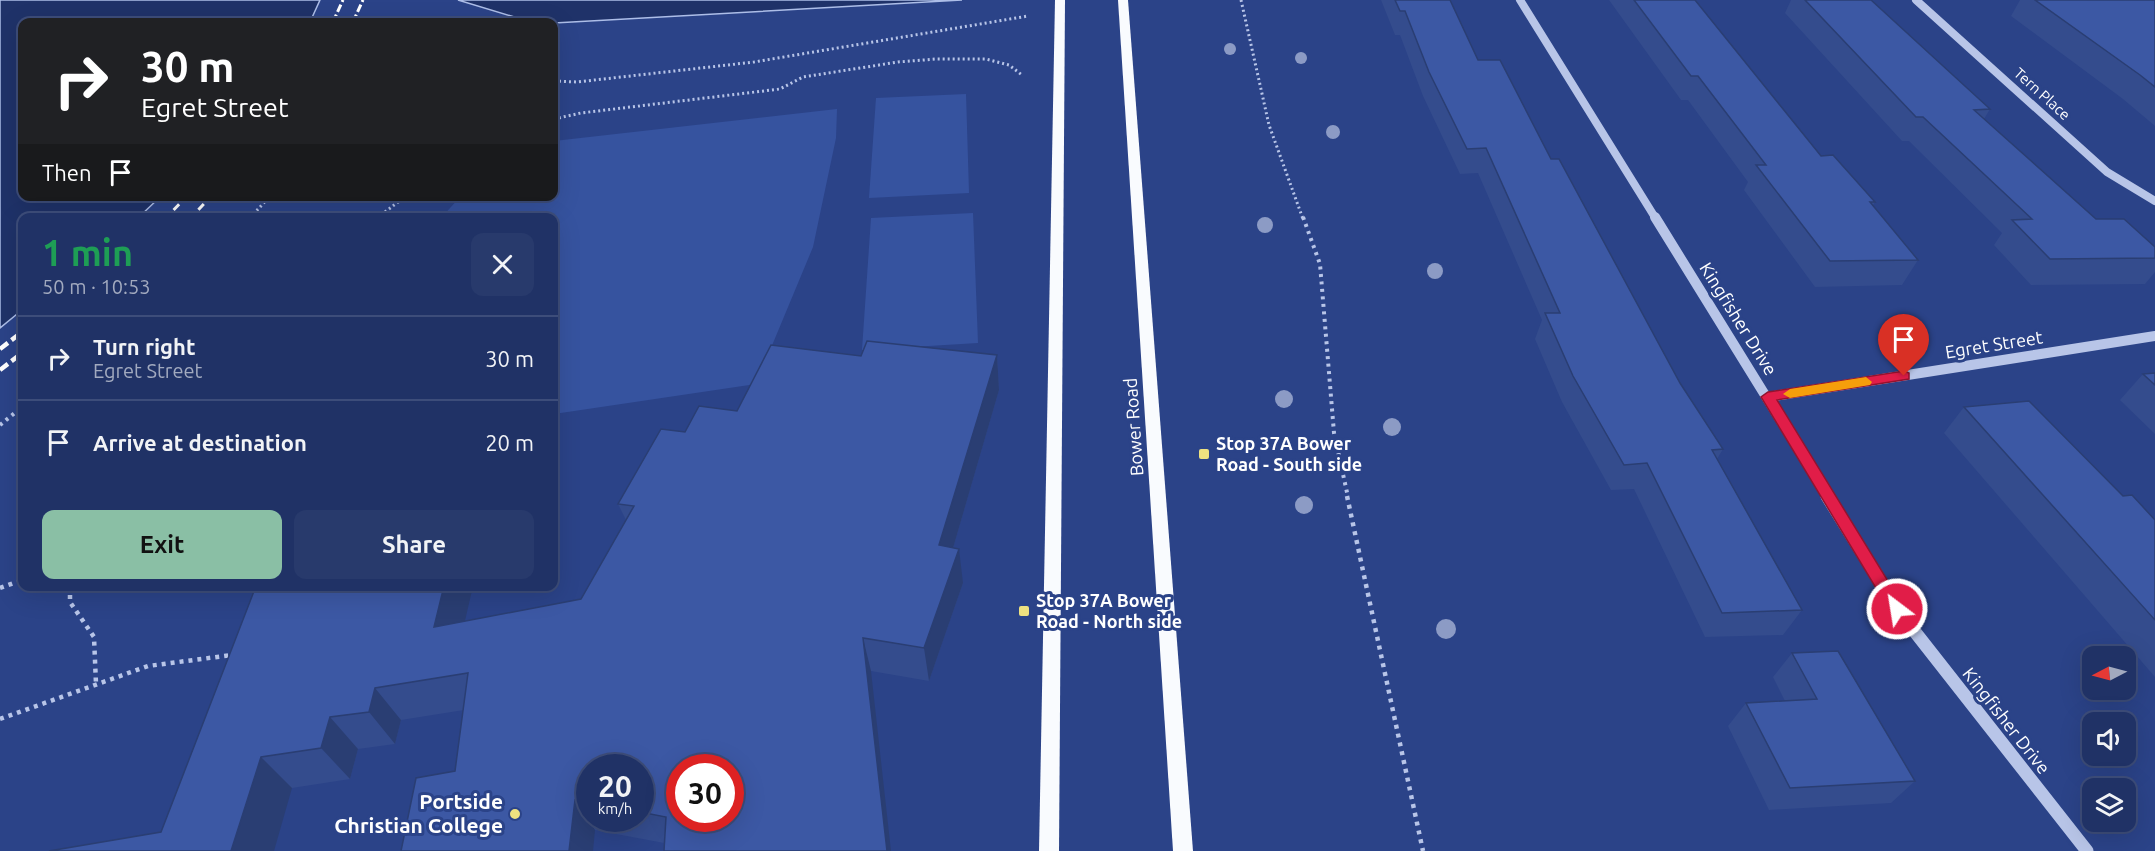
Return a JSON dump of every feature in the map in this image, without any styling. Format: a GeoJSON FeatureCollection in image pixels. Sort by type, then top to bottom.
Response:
{"type":"FeatureCollection","features":[{"type":"Feature","properties":{"kind":"main road"},"geometry":{"type":"LineString","coordinates":[[1049,851],[1060,0]]}},
{"type":"Feature","properties":{"kind":"main road","name":"Bower Road"},"geometry":{"type":"LineString","coordinates":[[1123,0],[1183,851]]}},
{"type":"Feature","properties":{"kind":"street","name":"Kingfisher Drive"},"geometry":{"type":"LineString","coordinates":[[1520,0],[1768,397],[1897,609],[2087,851]]}},
{"type":"Feature","properties":{"kind":"street","name":"Tern Place"},"geometry":{"type":"LineString","coordinates":[[1916,0],[2107,172],[2155,201]]}},
{"type":"Feature","properties":{"kind":"street","name":"Egret Street"},"geometry":{"type":"LineString","coordinates":[[1768,397],[2155,336]]}},
{"type":"Feature","properties":{"kind":"path"},"geometry":{"type":"LineString","coordinates":[[1241,0],[1245,9],[1269,125],[1320,264],[1334,433],[1424,851]]}},
{"type":"Feature","properties":{"kind":"path"},"geometry":{"type":"LineString","coordinates":[[558,81],[577,81],[754,62],[943,31],[1007,17],[1032,16]]}},
{"type":"Feature","properties":{"kind":"path"},"geometry":{"type":"LineString","coordinates":[[558,118],[581,112],[780,89],[803,77],[898,62],[986,59],[1009,65],[1023,75]]}},
{"type":"Feature","properties":{"kind":"path"},"geometry":{"type":"LineString","coordinates":[[255,213],[265,201]]}},
{"type":"Feature","properties":{"kind":"path"},"geometry":{"type":"LineString","coordinates":[[384,213],[399,201]]}},
{"type":"Feature","properties":{"kind":"path"},"geometry":{"type":"LineString","coordinates":[[0,424],[18,410]]}},
{"type":"Feature","properties":{"kind":"path"},"geometry":{"type":"LineString","coordinates":[[0,588],[18,581]]}},
{"type":"Feature","properties":{"kind":"path"},"geometry":{"type":"LineString","coordinates":[[70,591],[70,602],[94,637],[96,684]]}},
{"type":"Feature","properties":{"kind":"path"},"geometry":{"type":"LineString","coordinates":[[0,718],[148,666],[242,653]]}},
{"type":"Feature","properties":{"kind":"shaded area"},"geometry":{"type":"Polygon","coordinates":[[[0,0],[320,0],[312,18],[18,18],[18,201],[156,201],[143,213],[18,213],[18,313],[0,328],[0,0]]]}},
{"type":"Feature","properties":{"kind":"shaded area"},"geometry":{"type":"Polygon","coordinates":[[[458,0],[962,0],[558,23],[558,18],[518,18],[458,0]]]}},
{"type":"Feature","properties":{"kind":"shaded area"},"geometry":{"type":"Polygon","coordinates":[[[966,94],[969,193],[869,198],[876,98],[966,94]]]}},
{"type":"Feature","properties":{"kind":"shaded area"},"geometry":{"type":"Polygon","coordinates":[[[837,109],[836,138],[813,247],[756,384],[558,413],[558,213],[446,213],[456,201],[558,201],[558,141],[837,109]]]}},
{"type":"Feature","properties":{"kind":"shaded area"},"geometry":{"type":"Polygon","coordinates":[[[973,213],[978,343],[862,350],[871,218],[973,213]]]}},
{"type":"Feature","properties":{"kind":"building"},"geometry":{"type":"Polygon","coordinates":[[[1395,0],[1450,0],[1478,60],[1500,60],[1551,159],[1559,159],[1680,383],[1723,449],[1712,450],[1802,610],[1722,613],[1647,463],[1624,465],[1573,376],[1545,313],[1560,313],[1486,148],[1467,149],[1429,72],[1405,11],[1400,11],[1395,0]]]}},
{"type":"Feature","properties":{"kind":"building"},"geometry":{"type":"Polygon","coordinates":[[[1634,0],[1695,0],[1821,156],[1833,155],[1875,202],[1870,202],[1918,260],[1830,261],[1756,165],[1766,165],[1698,76],[1691,76],[1634,0]]]}},
{"type":"Feature","properties":{"kind":"building"},"geometry":{"type":"Polygon","coordinates":[[[1805,0],[1871,0],[1990,109],[1974,110],[2096,219],[2124,219],[2155,247],[2155,258],[2050,259],[2012,220],[2032,219],[1923,117],[1916,117],[1805,0]]]}},
{"type":"Feature","properties":{"kind":"building"},"geometry":{"type":"Polygon","coordinates":[[[2035,0],[2155,0],[2155,87],[2140,75],[2035,0]]]}},
{"type":"Feature","properties":{"kind":"building"},"geometry":{"type":"Polygon","coordinates":[[[867,341],[997,355],[939,545],[959,549],[924,648],[863,638],[887,851],[664,851],[666,817],[654,815],[654,754],[576,754],[576,800],[569,851],[401,851],[416,778],[455,771],[468,673],[375,688],[369,712],[330,717],[321,748],[261,757],[231,851],[49,851],[161,832],[254,591],[443,591],[434,627],[581,599],[634,506],[618,504],[661,429],[685,432],[699,406],[737,411],[771,345],[861,356],[867,341]]]}},
{"type":"Feature","properties":{"kind":"building"},"geometry":{"type":"Polygon","coordinates":[[[2155,373],[2155,385],[2143,374],[2155,373]]]}},
{"type":"Feature","properties":{"kind":"building"},"geometry":{"type":"Polygon","coordinates":[[[2029,401],[2123,496],[2132,495],[2155,520],[2155,620],[1964,407],[2029,401]]]}},
{"type":"Feature","properties":{"kind":"building"},"geometry":{"type":"Polygon","coordinates":[[[1838,651],[1915,781],[1790,788],[1746,703],[1817,699],[1792,653],[1838,651]]]}},
{"type":"Feature","properties":{"kind":"railway"},"geometry":{"type":"LineString","coordinates":[[335,18],[343,0]]}},
{"type":"Feature","properties":{"kind":"railway"},"geometry":{"type":"LineString","coordinates":[[355,18],[363,0]]}},
{"type":"Feature","properties":{"kind":"railway"},"geometry":{"type":"LineString","coordinates":[[171,213],[182,201]]}},
{"type":"Feature","properties":{"kind":"railway"},"geometry":{"type":"LineString","coordinates":[[196,213],[206,201]]}},
{"type":"Feature","properties":{"kind":"railway"},"geometry":{"type":"LineString","coordinates":[[0,349],[18,335]]}},
{"type":"Feature","properties":{"kind":"railway"},"geometry":{"type":"LineString","coordinates":[[0,370],[18,356]]}},
{"type":"Feature","properties":{"kind":"slow traffic"},"geometry":{"type":"LineString","coordinates":[[1790,394],[1866,382]]}},
{"type":"Feature","properties":{"kind":"place","name":"Stop 37A Bower Road - South side"},"geometry":{"type":"Point","coordinates":[1204,454]}},
{"type":"Feature","properties":{"kind":"place","name":"Stop 37A Bower Road - North side"},"geometry":{"type":"Point","coordinates":[1024,611]}},
{"type":"Feature","properties":{"kind":"place","name":"Portside Christian College"},"geometry":{"type":"Point","coordinates":[515,814]}},
{"type":"Feature","properties":{"kind":"route"},"geometry":{"type":"LineString","coordinates":[[1897,609],[1768,397],[1904,376]]}}]}
